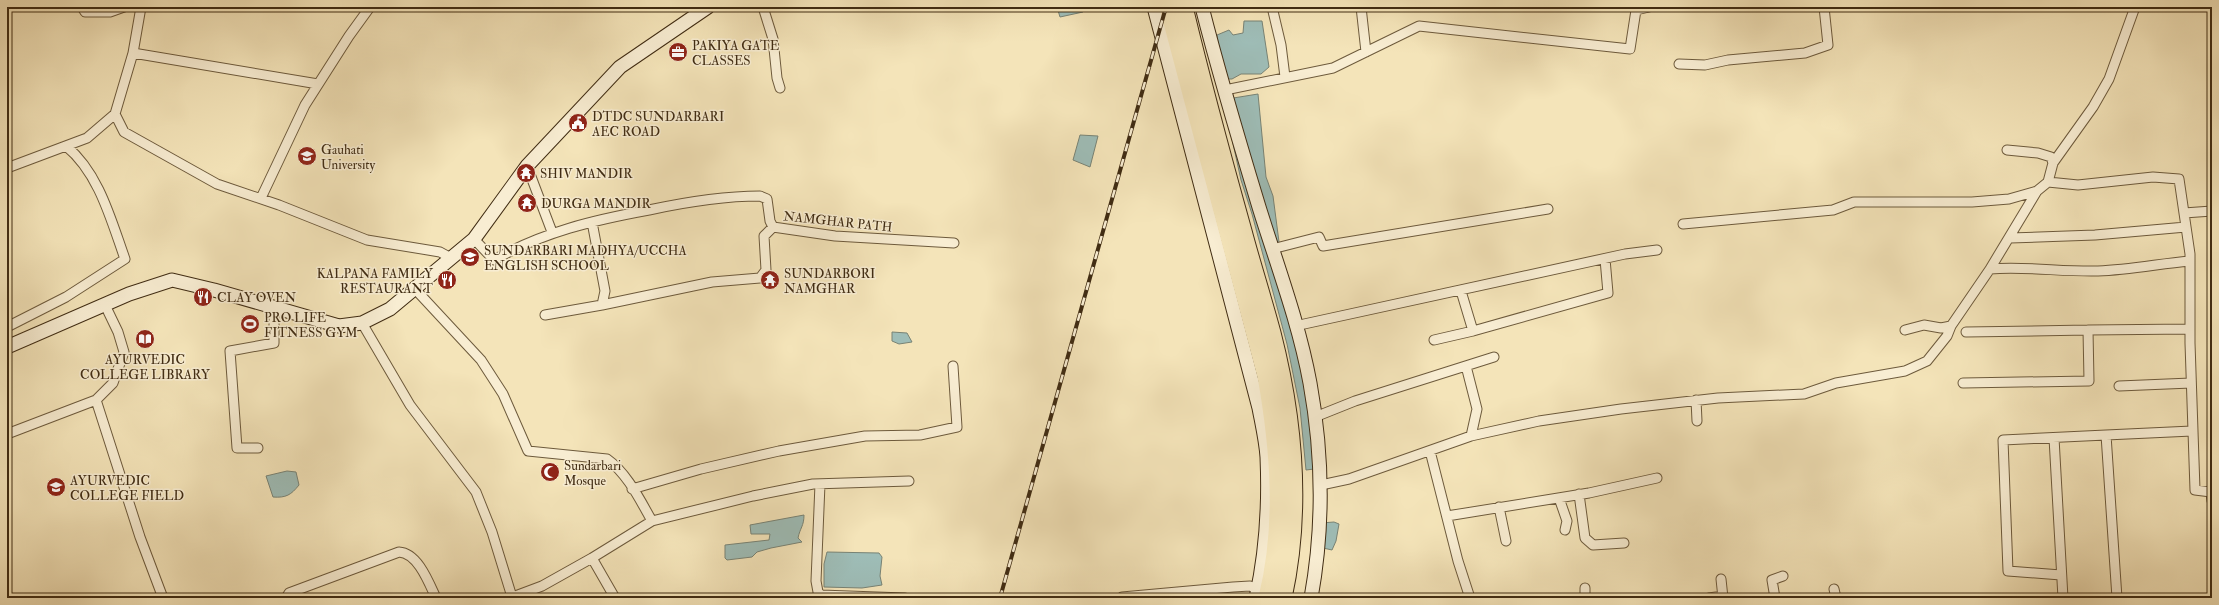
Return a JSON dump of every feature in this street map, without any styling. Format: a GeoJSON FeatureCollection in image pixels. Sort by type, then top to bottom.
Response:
{"type":"FeatureCollection","features":[{"type":"Feature","properties":{"kind":"highway"},"geometry":{"type":"LineString","coordinates":[[1168,7],[1266,376],[1272,407],[1278,464],[1279,502],[1274,556],[1260,595]]}},
{"type":"Feature","properties":{"kind":"highway"},"geometry":{"type":"LineString","coordinates":[[1184,7],[1231,190],[1272,332],[1282,379],[1291,434],[1293,490],[1290,556],[1283,598]]}},
{"type":"Feature","properties":{"kind":"street"},"geometry":{"type":"LineString","coordinates":[[82,7],[85,12],[110,12],[124,7]]}},
{"type":"Feature","properties":{"kind":"street"},"geometry":{"type":"LineString","coordinates":[[7,168],[87,138],[115,114],[133,53],[141,7]]}},
{"type":"Feature","properties":{"kind":"street"},"geometry":{"type":"LineString","coordinates":[[261,198],[304,105],[349,36],[370,7]]}},
{"type":"Feature","properties":{"kind":"street"},"geometry":{"type":"LineString","coordinates":[[7,347],[129,294],[172,280],[214,290],[340,326],[362,323],[390,309],[474,238],[527,166],[620,67],[708,7]]}},
{"type":"Feature","properties":{"kind":"street"},"geometry":{"type":"LineString","coordinates":[[763,7],[773,39],[777,78],[780,88]]}},
{"type":"Feature","properties":{"kind":"street"},"geometry":{"type":"LineString","coordinates":[[1154,7],[1259,408],[1267,457],[1267,515],[1260,595]]}},
{"type":"Feature","properties":{"kind":"street"},"geometry":{"type":"LineString","coordinates":[[1202,7],[1310,382],[1315,417],[1321,485],[1317,562],[1311,598]]}},
{"type":"Feature","properties":{"kind":"street"},"geometry":{"type":"LineString","coordinates":[[1272,7],[1281,45],[1286,76]]}},
{"type":"Feature","properties":{"kind":"street"},"geometry":{"type":"LineString","coordinates":[[1361,7],[1366,52]]}},
{"type":"Feature","properties":{"kind":"street"},"geometry":{"type":"LineString","coordinates":[[1226,90],[1286,76],[1333,68],[1419,26],[1630,49],[1636,8],[1649,7]]}},
{"type":"Feature","properties":{"kind":"street"},"geometry":{"type":"LineString","coordinates":[[1679,64],[1705,65],[1728,60],[1805,53],[1828,45],[1824,7]]}},
{"type":"Feature","properties":{"kind":"street"},"geometry":{"type":"LineString","coordinates":[[1683,224],[1833,210],[1854,202],[1972,202],[2009,199],[2036,191],[2048,182],[2053,163],[2093,107],[2109,79],[2135,7]]}},
{"type":"Feature","properties":{"kind":"street"},"geometry":{"type":"LineString","coordinates":[[133,53],[318,84]]}},
{"type":"Feature","properties":{"kind":"street"},"geometry":{"type":"LineString","coordinates":[[115,114],[124,132],[217,184],[261,198],[367,240],[440,252],[451,258]]}},
{"type":"Feature","properties":{"kind":"street"},"geometry":{"type":"LineString","coordinates":[[7,327],[66,297],[125,259],[103,198],[80,157],[66,146]]}},
{"type":"Feature","properties":{"kind":"street"},"geometry":{"type":"LineString","coordinates":[[2007,150],[2038,153],[2051,157],[2053,163]]}},
{"type":"Feature","properties":{"kind":"street"},"geometry":{"type":"LineString","coordinates":[[527,166],[552,232]]}},
{"type":"Feature","properties":{"kind":"street"},"geometry":{"type":"LineString","coordinates":[[2048,182],[2078,185],[2153,177],[2179,179],[2189,261],[2192,431],[2195,490],[2211,492],[2212,500]]}},
{"type":"Feature","properties":{"kind":"street"},"geometry":{"type":"LineString","coordinates":[[1321,485],[1349,479],[1471,436],[1539,421],[1621,408],[1696,400],[1804,394],[1836,383],[1905,371],[1927,361],[1947,336],[1951,326],[2010,238],[2036,191]]}},
{"type":"Feature","properties":{"kind":"street","name":"NAMGHAR PATH"},"geometry":{"type":"LineString","coordinates":[[474,238],[494,260],[552,232],[592,222],[707,198],[760,196],[767,199],[773,227],[835,236],[954,242]]}},
{"type":"Feature","properties":{"kind":"street"},"geometry":{"type":"LineString","coordinates":[[1272,249],[1319,237],[1323,246],[1548,209]]}},
{"type":"Feature","properties":{"kind":"street"},"geometry":{"type":"LineString","coordinates":[[2184,213],[2212,211]]}},
{"type":"Feature","properties":{"kind":"street"},"geometry":{"type":"LineString","coordinates":[[592,222],[605,291],[602,305]]}},
{"type":"Feature","properties":{"kind":"street"},"geometry":{"type":"LineString","coordinates":[[545,315],[602,305],[712,282],[760,278],[766,270],[764,236],[773,227]]}},
{"type":"Feature","properties":{"kind":"street"},"geometry":{"type":"LineString","coordinates":[[2010,238],[2095,235],[2186,227]]}},
{"type":"Feature","properties":{"kind":"street"},"geometry":{"type":"LineString","coordinates":[[1295,326],[1461,291],[1605,258],[1657,250]]}},
{"type":"Feature","properties":{"kind":"street"},"geometry":{"type":"LineString","coordinates":[[1434,340],[1473,331],[1608,292],[1605,258]]}},
{"type":"Feature","properties":{"kind":"street"},"geometry":{"type":"LineString","coordinates":[[1990,269],[2036,268],[2096,271],[2139,269],[2158,264],[2189,261]]}},
{"type":"Feature","properties":{"kind":"street"},"geometry":{"type":"LineString","coordinates":[[415,289],[481,360],[503,394],[528,451],[607,459],[616,466],[652,521]]}},
{"type":"Feature","properties":{"kind":"street"},"geometry":{"type":"LineString","coordinates":[[1461,291],[1473,331]]}},
{"type":"Feature","properties":{"kind":"street"},"geometry":{"type":"LineString","coordinates":[[7,434],[96,400],[113,383],[124,352],[118,332],[105,305]]}},
{"type":"Feature","properties":{"kind":"street"},"geometry":{"type":"LineString","coordinates":[[258,448],[237,448],[230,351],[274,343],[274,308]]}},
{"type":"Feature","properties":{"kind":"street"},"geometry":{"type":"LineString","coordinates":[[362,323],[410,405],[476,492],[492,532],[511,598],[542,586],[592,558],[652,521],[754,496],[820,484],[909,481]]}},
{"type":"Feature","properties":{"kind":"street"},"geometry":{"type":"LineString","coordinates":[[1905,330],[1924,325],[1942,328],[1951,326]]}},
{"type":"Feature","properties":{"kind":"street"},"geometry":{"type":"LineString","coordinates":[[1966,332],[2190,329]]}},
{"type":"Feature","properties":{"kind":"street"},"geometry":{"type":"LineString","coordinates":[[1963,383],[2089,381],[2088,330]]}},
{"type":"Feature","properties":{"kind":"street"},"geometry":{"type":"LineString","coordinates":[[1315,417],[1362,399],[1494,357]]}},
{"type":"Feature","properties":{"kind":"street"},"geometry":{"type":"LineString","coordinates":[[632,489],[701,469],[780,451],[865,436],[920,435],[956,426],[953,366]]}},
{"type":"Feature","properties":{"kind":"street"},"geometry":{"type":"LineString","coordinates":[[1466,366],[1477,409],[1471,436]]}},
{"type":"Feature","properties":{"kind":"street"},"geometry":{"type":"LineString","coordinates":[[2119,386],[2191,383]]}},
{"type":"Feature","properties":{"kind":"street"},"geometry":{"type":"LineString","coordinates":[[96,400],[140,537],[163,598]]}},
{"type":"Feature","properties":{"kind":"street"},"geometry":{"type":"LineString","coordinates":[[1696,400],[1697,421]]}},
{"type":"Feature","properties":{"kind":"street"},"geometry":{"type":"LineString","coordinates":[[2061,575],[2008,571],[2003,440],[2192,431]]}},
{"type":"Feature","properties":{"kind":"street"},"geometry":{"type":"LineString","coordinates":[[2106,435],[2117,598]]}},
{"type":"Feature","properties":{"kind":"street"},"geometry":{"type":"LineString","coordinates":[[2054,438],[2063,598]]}},
{"type":"Feature","properties":{"kind":"street"},"geometry":{"type":"LineString","coordinates":[[1430,451],[1458,561],[1470,598]]}},
{"type":"Feature","properties":{"kind":"street"},"geometry":{"type":"LineString","coordinates":[[1447,516],[1559,498],[1657,478]]}},
{"type":"Feature","properties":{"kind":"street"},"geometry":{"type":"LineString","coordinates":[[820,484],[816,581],[818,592],[821,595],[905,598]]}},
{"type":"Feature","properties":{"kind":"street"},"geometry":{"type":"LineString","coordinates":[[1579,494],[1585,538],[1593,545],[1624,543]]}},
{"type":"Feature","properties":{"kind":"street"},"geometry":{"type":"LineString","coordinates":[[1559,498],[1567,521],[1565,530]]}},
{"type":"Feature","properties":{"kind":"street"},"geometry":{"type":"LineString","coordinates":[[1499,508],[1506,541]]}},
{"type":"Feature","properties":{"kind":"street"},"geometry":{"type":"LineString","coordinates":[[286,598],[289,593],[399,552],[411,556],[427,580],[436,598]]}},
{"type":"Feature","properties":{"kind":"street"},"geometry":{"type":"LineString","coordinates":[[592,558],[616,598]]}},
{"type":"Feature","properties":{"kind":"street"},"geometry":{"type":"LineString","coordinates":[[1775,598],[1772,580],[1783,576]]}},
{"type":"Feature","properties":{"kind":"street"},"geometry":{"type":"LineString","coordinates":[[1709,598],[1723,597],[1721,579]]}},
{"type":"Feature","properties":{"kind":"street"},"geometry":{"type":"LineString","coordinates":[[1122,597],[1250,586],[1260,595]]}},
{"type":"Feature","properties":{"kind":"street"},"geometry":{"type":"LineString","coordinates":[[1585,588],[1585,598]]}},
{"type":"Feature","properties":{"kind":"water"},"geometry":{"type":"Polygon","coordinates":[[[1057,7],[1082,7],[1083,12],[1060,17],[1057,7]]]}},
{"type":"Feature","properties":{"kind":"water"},"geometry":{"type":"Polygon","coordinates":[[[1244,21],[1262,21],[1269,67],[1261,74],[1241,74],[1232,79],[1223,79],[1217,35],[1229,30],[1233,35],[1243,33],[1244,21]]]}},
{"type":"Feature","properties":{"kind":"water"},"geometry":{"type":"Polygon","coordinates":[[[1258,94],[1266,177],[1273,196],[1284,280],[1322,468],[1306,470],[1300,408],[1287,344],[1252,214],[1241,180],[1232,139],[1221,100],[1258,94]]]}},
{"type":"Feature","properties":{"kind":"water"},"geometry":{"type":"Polygon","coordinates":[[[1080,135],[1098,136],[1090,167],[1073,160],[1080,135]]]}},
{"type":"Feature","properties":{"kind":"water"},"geometry":{"type":"Polygon","coordinates":[[[892,332],[907,333],[912,342],[899,344],[892,341],[892,332]]]}},
{"type":"Feature","properties":{"kind":"water"},"geometry":{"type":"Polygon","coordinates":[[[287,471],[296,472],[299,485],[288,495],[273,497],[266,476],[287,471]]]}},
{"type":"Feature","properties":{"kind":"water"},"geometry":{"type":"Polygon","coordinates":[[[804,515],[798,538],[802,542],[757,552],[752,557],[727,560],[725,558],[725,545],[769,540],[770,534],[751,534],[750,525],[804,515]]]}},
{"type":"Feature","properties":{"kind":"water"},"geometry":{"type":"Polygon","coordinates":[[[1334,522],[1339,524],[1336,541],[1332,550],[1323,548],[1321,523],[1334,522]]]}},
{"type":"Feature","properties":{"kind":"water"},"geometry":{"type":"Polygon","coordinates":[[[827,552],[879,553],[882,557],[880,576],[882,585],[862,588],[824,587],[824,564],[827,552]]]}},
{"type":"Feature","properties":{"kind":"railway"},"geometry":{"type":"LineString","coordinates":[[1000,598],[1166,7]]}},
{"type":"Feature","properties":{"kind":"place","name":"PAKIYA GATE CLASSES"},"geometry":{"type":"Point","coordinates":[678,52]}},
{"type":"Feature","properties":{"kind":"place","name":"DTDC SUNDARBARI AEC ROAD"},"geometry":{"type":"Point","coordinates":[578,123]}},
{"type":"Feature","properties":{"kind":"place","name":"Gauhati University"},"geometry":{"type":"Point","coordinates":[307,156]}},
{"type":"Feature","properties":{"kind":"place","name":"SHIV MANDIR"},"geometry":{"type":"Point","coordinates":[526,173]}},
{"type":"Feature","properties":{"kind":"place","name":"DURGA MANDIR"},"geometry":{"type":"Point","coordinates":[527,203]}},
{"type":"Feature","properties":{"kind":"place","name":"SUNDARBARI MADHYA/UCCHA ENGLISH SCHOOL"},"geometry":{"type":"Point","coordinates":[470,257]}},
{"type":"Feature","properties":{"kind":"place","name":"KALPANA FAMILY RESTAURANT"},"geometry":{"type":"Point","coordinates":[447,280]}},
{"type":"Feature","properties":{"kind":"place","name":"SUNDARBORI NAMGHAR"},"geometry":{"type":"Point","coordinates":[770,280]}},
{"type":"Feature","properties":{"kind":"place","name":"CLAY OVEN"},"geometry":{"type":"Point","coordinates":[203,297]}},
{"type":"Feature","properties":{"kind":"place","name":"PRO LIFE FITNESS GYM"},"geometry":{"type":"Point","coordinates":[250,324]}},
{"type":"Feature","properties":{"kind":"place","name":"AYURVEDIC COLLEGE LIBRARY"},"geometry":{"type":"Point","coordinates":[145,339]}},
{"type":"Feature","properties":{"kind":"place","name":"Sundarbari Mosque"},"geometry":{"type":"Point","coordinates":[550,472]}},
{"type":"Feature","properties":{"kind":"place","name":"AYURVEDIC COLLEGE FIELD"},"geometry":{"type":"Point","coordinates":[56,487]}}]}
